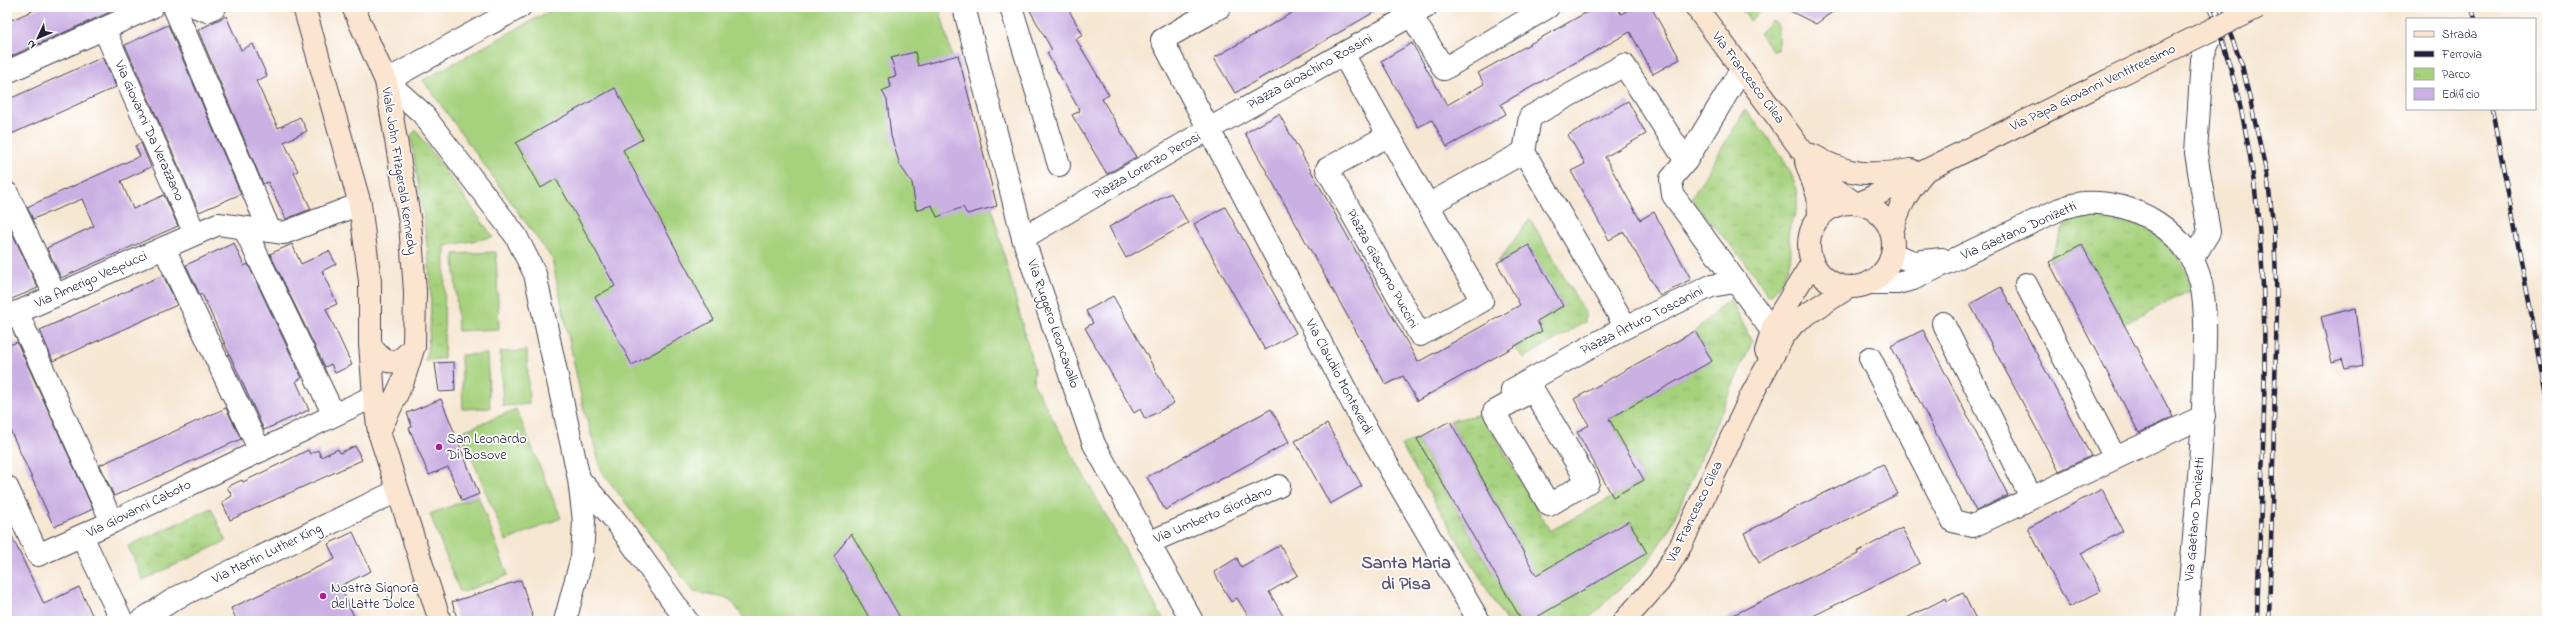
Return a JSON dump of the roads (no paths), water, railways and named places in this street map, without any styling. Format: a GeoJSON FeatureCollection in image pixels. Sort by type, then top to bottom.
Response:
{"type":"FeatureCollection","features":[{"type":"Feature","properties":{"kind":"street"},"geometry":{"type":"LineString","coordinates":[[7,72],[152,7]]}},
{"type":"Feature","properties":{"kind":"street"},"geometry":{"type":"LineString","coordinates":[[174,7],[270,232]]}},
{"type":"Feature","properties":{"kind":"street"},"geometry":{"type":"LineString","coordinates":[[304,7],[360,204],[370,281],[370,344],[374,396],[379,432],[440,621]]}},
{"type":"Feature","properties":{"kind":"street","name":"Viale John Fitzgerald Kennedy"},"geometry":{"type":"LineString","coordinates":[[353,7],[386,81],[410,224],[415,291],[414,346],[402,381],[379,432]]}},
{"type":"Feature","properties":{"kind":"street"},"geometry":{"type":"LineString","coordinates":[[520,7],[386,81],[427,119],[516,236],[535,274],[579,479],[584,521],[582,557],[565,621]]}},
{"type":"Feature","properties":{"kind":"street","name":"Via Ruggero Leoncavallo"},"geometry":{"type":"LineString","coordinates":[[964,7],[1023,238],[1094,444],[1192,621]]}},
{"type":"Feature","properties":{"kind":"street"},"geometry":{"type":"LineString","coordinates":[[1011,7],[1059,165]]}},
{"type":"Feature","properties":{"kind":"street","name":"Piazza Lorenzo Perosi"},"geometry":{"type":"LineString","coordinates":[[1023,238],[1209,129],[1162,40],[1220,7]]}},
{"type":"Feature","properties":{"kind":"street","name":"Piazza Gioachino Rossini"},"geometry":{"type":"LineString","coordinates":[[1209,129],[1419,11],[1444,69],[1548,7]]}},
{"type":"Feature","properties":{"kind":"street","name":"Via Francesco Cilea"},"geometry":{"type":"LineString","coordinates":[[1696,7],[1800,148],[1835,189],[1856,203]]}},
{"type":"Feature","properties":{"kind":"street"},"geometry":{"type":"LineString","coordinates":[[2192,260],[2209,232],[2196,153],[2202,60],[2217,26],[2231,7]]}},
{"type":"Feature","properties":{"kind":"street","name":"Via Papa Giovanni Ventitreesimo"},"geometry":{"type":"LineString","coordinates":[[1856,203],[2258,7]]}},
{"type":"Feature","properties":{"kind":"street","name":"Via Giovanni Da Verazzano"},"geometry":{"type":"LineString","coordinates":[[104,29],[195,234]]}},
{"type":"Feature","properties":{"kind":"street","name":"Piazza Giacomo Puccini"},"geometry":{"type":"LineString","coordinates":[[1343,54],[1389,135],[1482,301],[1420,335],[1327,170],[1389,135]]}},
{"type":"Feature","properties":{"kind":"street"},"geometry":{"type":"LineString","coordinates":[[1626,327],[1524,152],[1530,117],[1624,65],[1686,161]]}},
{"type":"Feature","properties":{"kind":"street"},"geometry":{"type":"LineString","coordinates":[[1741,70],[1686,161],[1671,179],[1673,195],[1772,331]]}},
{"type":"Feature","properties":{"kind":"street","name":"Via Claudio Monteverdi"},"geometry":{"type":"LineString","coordinates":[[1209,129],[1362,423],[1479,621]]}},
{"type":"Feature","properties":{"kind":"street"},"geometry":{"type":"LineString","coordinates":[[1800,148],[1828,164],[1850,172],[1877,175],[1928,168]]}},
{"type":"Feature","properties":{"kind":"street","name":"Via Francesco Cilea"},"geometry":{"type":"LineString","coordinates":[[1800,148],[1818,196],[1819,216]]}},
{"type":"Feature","properties":{"kind":"street"},"geometry":{"type":"LineString","coordinates":[[1428,205],[1524,152]]}},
{"type":"Feature","properties":{"kind":"street","name":"Via Papa Giovanni Ventitreesimo"},"geometry":{"type":"LineString","coordinates":[[1892,233],[1899,207],[1911,188],[1928,168]]}},
{"type":"Feature","properties":{"kind":"street"},"geometry":{"type":"LineString","coordinates":[[7,193],[55,296]]}},
{"type":"Feature","properties":{"kind":"street"},"geometry":{"type":"LineString","coordinates":[[1840,203],[1856,203],[1874,209],[1885,220],[1892,233],[1892,254],[1888,266],[1880,276],[1859,285],[1828,280],[1812,263],[1809,251],[1809,238],[1819,216],[1829,208],[1840,203]]}},
{"type":"Feature","properties":{"kind":"street","name":"Via Gaetano Donizetti"},"geometry":{"type":"LineString","coordinates":[[1859,285],[1897,283],[1913,279],[2060,209],[2082,203],[2105,203],[2125,207],[2144,215],[2161,225],[2177,240],[2192,260],[2201,282],[2205,313],[2204,416],[2187,621]]}},
{"type":"Feature","properties":{"kind":"street","name":"Via Amerigo Vespucci"},"geometry":{"type":"LineString","coordinates":[[112,522],[12,314],[218,224],[284,233],[360,204]]}},
{"type":"Feature","properties":{"kind":"street"},"geometry":{"type":"LineString","coordinates":[[244,228],[334,415]]}},
{"type":"Feature","properties":{"kind":"street"},"geometry":{"type":"LineString","coordinates":[[164,248],[260,451]]}},
{"type":"Feature","properties":{"kind":"street","name":"Via Gaetano Donizetti"},"geometry":{"type":"LineString","coordinates":[[1892,254],[1914,262],[1955,259]]}},
{"type":"Feature","properties":{"kind":"street","name":"Via Francesco Cilea"},"geometry":{"type":"LineString","coordinates":[[1752,394],[1774,324],[1812,263]]}},
{"type":"Feature","properties":{"kind":"street","name":"Piazza Arturo Toscanini"},"geometry":{"type":"LineString","coordinates":[[1512,402],[1507,394],[1626,327],[1711,286],[1735,282]]}},
{"type":"Feature","properties":{"kind":"street"},"geometry":{"type":"LineString","coordinates":[[2026,284],[2115,458]]}},
{"type":"Feature","properties":{"kind":"street","name":"Via Francesco Cilea"},"geometry":{"type":"LineString","coordinates":[[1624,621],[1659,582],[1681,545],[1752,394],[1783,337],[1795,322],[1859,285]]}},
{"type":"Feature","properties":{"kind":"street"},"geometry":{"type":"LineString","coordinates":[[1943,323],[2031,497]]}},
{"type":"Feature","properties":{"kind":"street"},"geometry":{"type":"LineString","coordinates":[[370,344],[377,355],[385,361],[393,362],[402,359],[414,346]]}},
{"type":"Feature","properties":{"kind":"street"},"geometry":{"type":"LineString","coordinates":[[1870,358],[1953,521],[1973,526],[2031,497],[2204,416]]}},
{"type":"Feature","properties":{"kind":"street"},"geometry":{"type":"LineString","coordinates":[[374,396],[402,381]]}},
{"type":"Feature","properties":{"kind":"street"},"geometry":{"type":"LineString","coordinates":[[1533,390],[1588,482],[1549,505],[1494,412],[1512,402],[1533,390]]}},
{"type":"Feature","properties":{"kind":"street","name":"Via Giovanni Caboto"},"geometry":{"type":"LineString","coordinates":[[122,621],[82,536],[374,396]]}},
{"type":"Feature","properties":{"kind":"street"},"geometry":{"type":"LineString","coordinates":[[579,479],[615,520],[687,621]]}},
{"type":"Feature","properties":{"kind":"street","name":"Via Umberto Giordano"},"geometry":{"type":"LineString","coordinates":[[1148,543],[1279,486]]}},
{"type":"Feature","properties":{"kind":"street"},"geometry":{"type":"LineString","coordinates":[[7,487],[38,555],[82,536]]}},
{"type":"Feature","properties":{"kind":"street","name":"Via Martin Luther King"},"geometry":{"type":"LineString","coordinates":[[140,621],[176,598],[397,491]]}},
{"type":"Feature","properties":{"kind":"railway"},"geometry":{"type":"LineString","coordinates":[[2210,7],[2234,80],[2250,156],[2260,233],[2264,310],[2264,388],[2257,621]]}},
{"type":"Feature","properties":{"kind":"railway"},"geometry":{"type":"LineString","coordinates":[[2220,7],[2242,65],[2267,175],[2274,229],[2277,306],[2269,621]]}},
{"type":"Feature","properties":{"kind":"railway"},"geometry":{"type":"LineString","coordinates":[[2472,7],[2475,18]]}},
{"type":"Feature","properties":{"kind":"railway"},"geometry":{"type":"LineString","coordinates":[[2492,110],[2547,396]]}},
{"type":"Feature","properties":{"kind":"place","name":"San Leonardo Di Bosove"},"geometry":{"type":"Point","coordinates":[439,447]}},
{"type":"Feature","properties":{"kind":"place","name":"Nostra Signora del Latte Dolce"},"geometry":{"type":"Point","coordinates":[323,596]}},
{"type":"Feature","properties":{"kind":"district","name":"Santa Maria di Pisa"},"geometry":{"type":"Point","coordinates":[1406,574]}}]}
